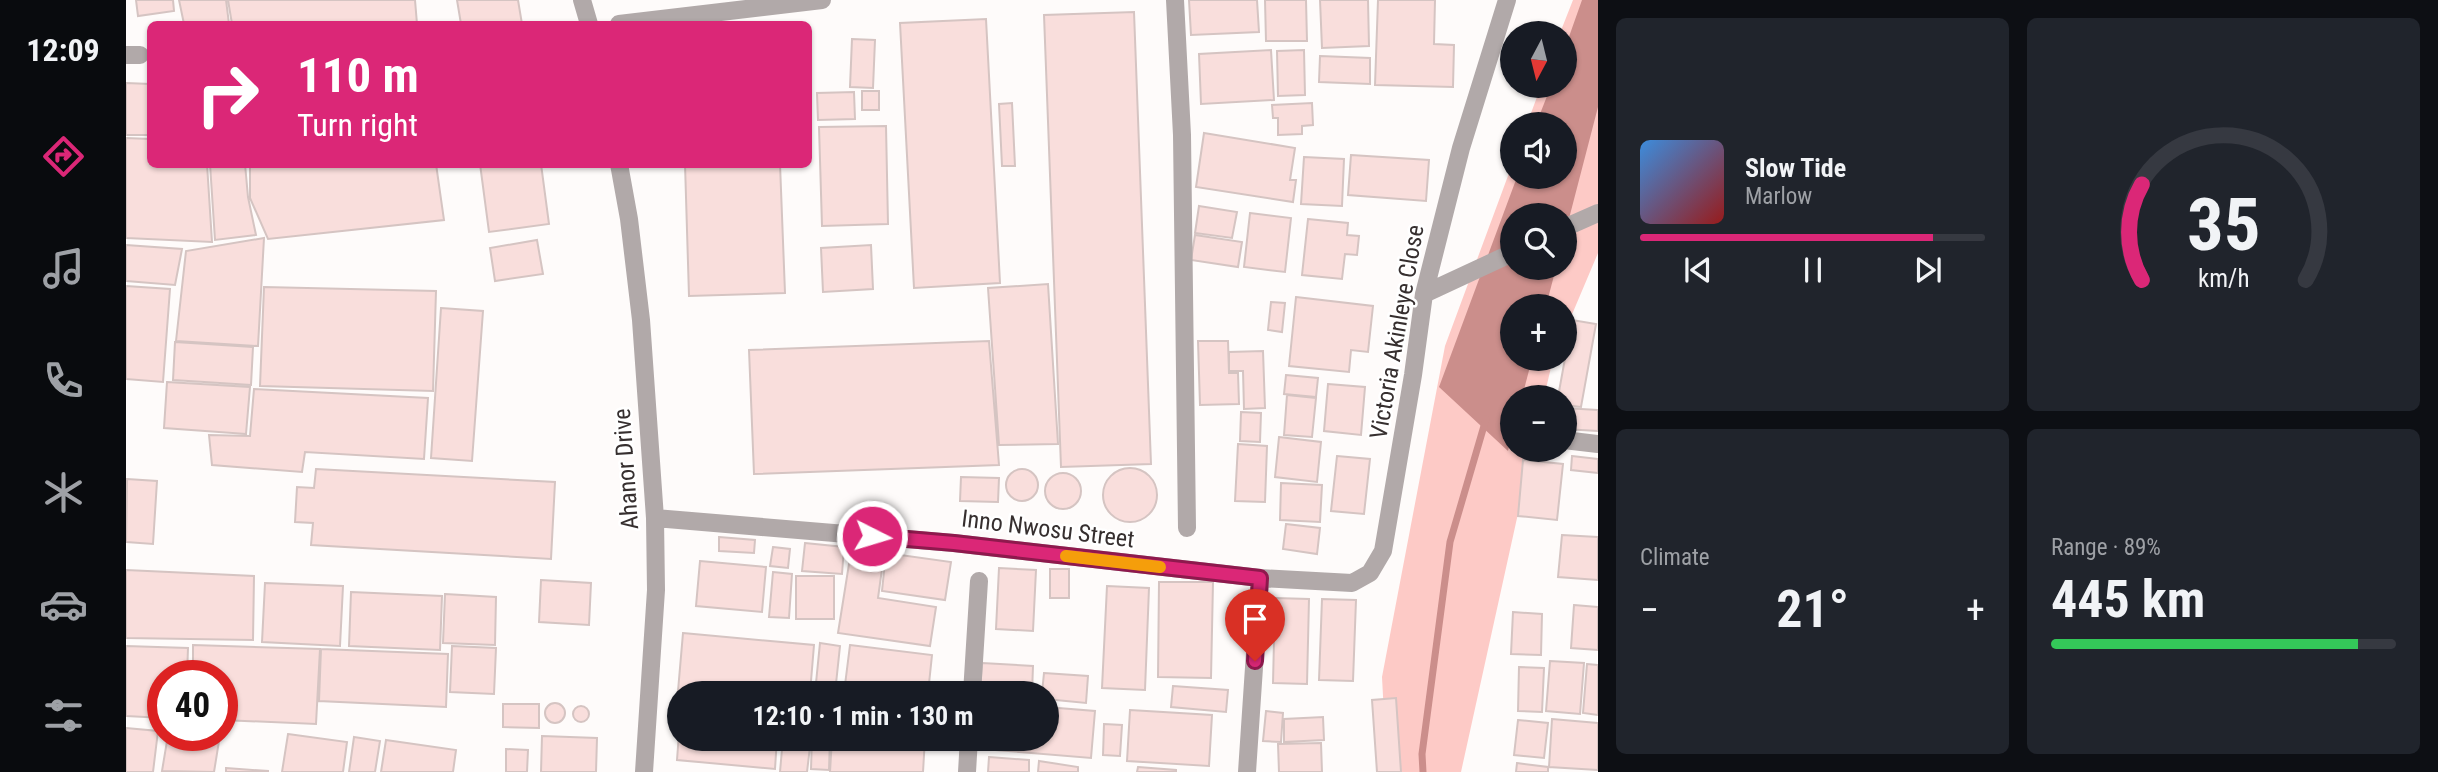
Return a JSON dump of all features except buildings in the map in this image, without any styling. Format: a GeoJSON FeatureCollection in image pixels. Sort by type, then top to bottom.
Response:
{"type":"FeatureCollection","features":[{"type":"Feature","properties":{"kind":"street"},"geometry":{"type":"LineString","coordinates":[[582,0],[588,21]]}},
{"type":"Feature","properties":{"kind":"street"},"geometry":{"type":"LineString","coordinates":[[644,21],[822,0]]}},
{"type":"Feature","properties":{"kind":"street"},"geometry":{"type":"LineString","coordinates":[[1175,0],[1182,135],[1187,528]]}},
{"type":"Feature","properties":{"kind":"street","name":"Victoria Akinleye Close"},"geometry":{"type":"LineString","coordinates":[[1352,583],[1370,573],[1383,551],[1424,294],[1461,148],[1507,0]]}},
{"type":"Feature","properties":{"kind":"street","name":"Ahanor Drive"},"geometry":{"type":"LineString","coordinates":[[620,168],[629,219],[641,320],[655,518],[656,590],[645,772]]}},
{"type":"Feature","properties":{"kind":"street"},"geometry":{"type":"LineString","coordinates":[[1577,222],[1598,213]]}},
{"type":"Feature","properties":{"kind":"street"},"geometry":{"type":"LineString","coordinates":[[1424,294],[1500,259]]}},
{"type":"Feature","properties":{"kind":"street"},"geometry":{"type":"LineString","coordinates":[[1577,442],[1598,444]]}},
{"type":"Feature","properties":{"kind":"street","name":"Inno Nwosu Street"},"geometry":{"type":"LineString","coordinates":[[655,518],[954,543],[1260,578],[1352,583]]}},
{"type":"Feature","properties":{"kind":"street"},"geometry":{"type":"LineString","coordinates":[[1247,772],[1260,578]]}},
{"type":"Feature","properties":{"kind":"street"},"geometry":{"type":"LineString","coordinates":[[973,681],[979,581]]}},
{"type":"Feature","properties":{"kind":"street"},"geometry":{"type":"LineString","coordinates":[[967,772],[968,751]]}},
{"type":"Feature","properties":{"kind":"shaded area"},"geometry":{"type":"Polygon","coordinates":[[[1573,0],[1598,0],[1598,253],[1577,303],[1577,294],[1500,294],[1500,371],[1550,371],[1547,385],[1500,385],[1500,462],[1529,462],[1461,772],[1387,772],[1382,677],[1445,346],[1503,189],[1577,189],[1577,112],[1531,112],[1537,98],[1577,98],[1577,21],[1565,21],[1573,0]]]}},
{"type":"Feature","properties":{"kind":"shaded area"},"geometry":{"type":"Polygon","coordinates":[[[1582,0],[1598,0],[1598,107],[1577,188],[1577,112],[1541,112],[1546,98],[1577,98],[1577,21],[1575,21],[1582,0]]]}},
{"type":"Feature","properties":{"kind":"shaded area"},"geometry":{"type":"Polygon","coordinates":[[[1513,189],[1577,189],[1573,203],[1507,203],[1513,189]]]}},
{"type":"Feature","properties":{"kind":"shaded area"},"geometry":{"type":"Polygon","coordinates":[[[1500,223],[1500,280],[1553,280],[1549,294],[1500,294],[1500,371],[1529,371],[1525,385],[1500,385],[1500,444],[1439,387],[1500,223]]]}},
{"type":"Feature","properties":{"kind":"waterway"},"geometry":{"type":"LineString","coordinates":[[1423,772],[1422,754],[1450,542],[1486,419]]}},
{"type":"Feature","properties":{"kind":"slow traffic"},"geometry":{"type":"LineString","coordinates":[[1066,556],[1160,567]]}},
{"type":"Feature","properties":{"kind":"route"},"geometry":{"type":"LineString","coordinates":[[872,536],[1260,578],[1255,661]]}}]}
